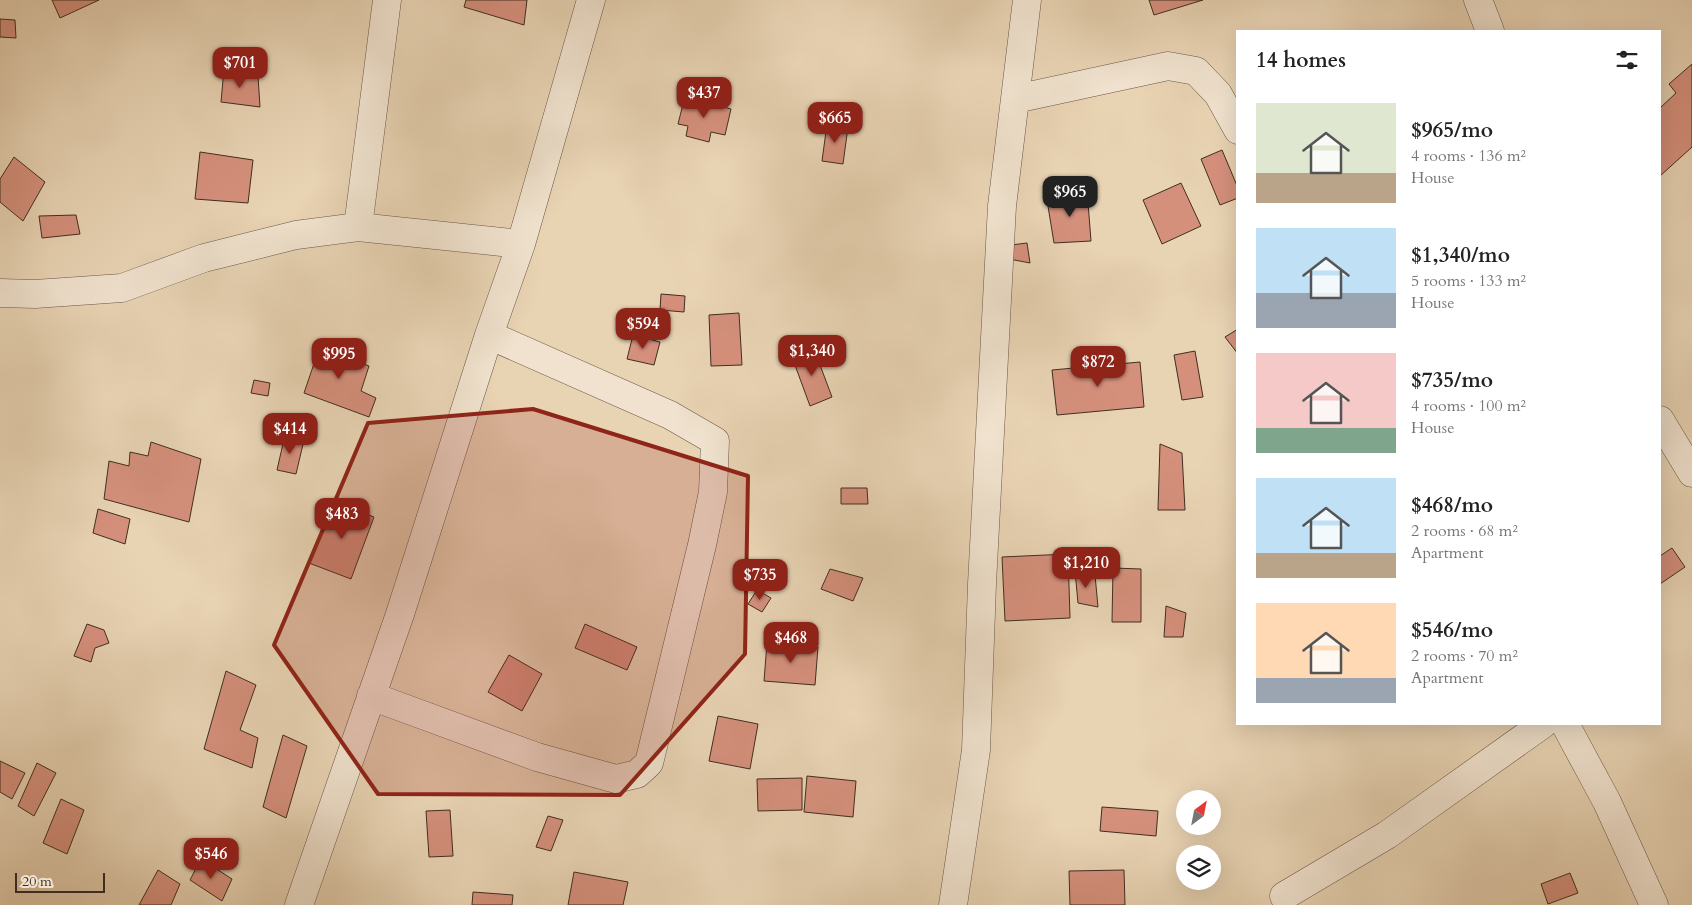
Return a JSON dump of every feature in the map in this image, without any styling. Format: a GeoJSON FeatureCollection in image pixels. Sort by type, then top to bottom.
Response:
{"type":"FeatureCollection","features":[{"type":"Feature","properties":{"kind":"street"},"geometry":{"type":"LineString","coordinates":[[358,227],[387,0]]}},
{"type":"Feature","properties":{"kind":"street"},"geometry":{"type":"LineString","coordinates":[[299,905],[400,614],[489,335],[521,244],[591,0]]}},
{"type":"Feature","properties":{"kind":"street"},"geometry":{"type":"LineString","coordinates":[[953,905],[976,750],[982,584],[1002,206],[1027,0]]}},
{"type":"Feature","properties":{"kind":"street"},"geometry":{"type":"LineString","coordinates":[[1478,0],[1490,30]]}},
{"type":"Feature","properties":{"kind":"street"},"geometry":{"type":"LineString","coordinates":[[1016,99],[1168,66],[1196,71],[1218,94],[1236,126]]}},
{"type":"Feature","properties":{"kind":"street"},"geometry":{"type":"LineString","coordinates":[[0,293],[35,294],[122,288],[204,258],[296,235],[358,227],[521,244]]}},
{"type":"Feature","properties":{"kind":"street"},"geometry":{"type":"LineString","coordinates":[[371,696],[537,757],[616,779],[637,774],[649,763],[713,492],[715,441],[670,415],[489,335]]}},
{"type":"Feature","properties":{"kind":"street"},"geometry":{"type":"LineString","coordinates":[[1661,422],[1692,472]]}},
{"type":"Feature","properties":{"kind":"street"},"geometry":{"type":"LineString","coordinates":[[1284,896],[1387,835],[1542,725]]}},
{"type":"Feature","properties":{"kind":"street"},"geometry":{"type":"LineString","coordinates":[[1567,725],[1607,802],[1654,905]]}},
{"type":"Feature","properties":{"kind":"highlighted area"},"geometry":{"type":"Polygon","coordinates":[[[533,409],[748,476],[745,654],[620,795],[378,794],[274,645],[368,423],[533,409]]]}},
{"type":"Feature","properties":{"kind":"building"},"geometry":{"type":"Polygon","coordinates":[[[52,0],[99,0],[60,18],[52,0]]]}},
{"type":"Feature","properties":{"kind":"building"},"geometry":{"type":"Polygon","coordinates":[[[466,0],[527,0],[524,25],[464,7],[466,0]]]}},
{"type":"Feature","properties":{"kind":"building"},"geometry":{"type":"Polygon","coordinates":[[[1149,0],[1203,0],[1154,15],[1149,0]]]}},
{"type":"Feature","properties":{"kind":"building"},"geometry":{"type":"Polygon","coordinates":[[[0,19],[15,20],[16,38],[0,37],[0,19]]]}},
{"type":"Feature","properties":{"kind":"building"},"geometry":{"type":"Polygon","coordinates":[[[1692,64],[1692,147],[1661,175],[1661,107],[1676,93],[1669,84],[1692,64]]]}},
{"type":"Feature","properties":{"kind":"building"},"geometry":{"type":"Polygon","coordinates":[[[224,69],[258,76],[260,107],[221,102],[224,69]]]}},
{"type":"Feature","properties":{"kind":"building"},"geometry":{"type":"Polygon","coordinates":[[[685,96],[731,109],[725,135],[711,132],[709,142],[686,136],[688,126],[678,124],[685,96]]]}},
{"type":"Feature","properties":{"kind":"building"},"geometry":{"type":"Polygon","coordinates":[[[827,124],[848,127],[843,164],[822,161],[827,124]]]}},
{"type":"Feature","properties":{"kind":"building"},"geometry":{"type":"Polygon","coordinates":[[[1222,150],[1236,183],[1236,199],[1220,205],[1201,159],[1222,150]]]}},
{"type":"Feature","properties":{"kind":"building"},"geometry":{"type":"Polygon","coordinates":[[[200,152],[253,160],[248,203],[195,199],[200,152]]]}},
{"type":"Feature","properties":{"kind":"building"},"geometry":{"type":"Polygon","coordinates":[[[14,157],[45,182],[23,221],[0,202],[0,179],[14,157]]]}},
{"type":"Feature","properties":{"kind":"building"},"geometry":{"type":"Polygon","coordinates":[[[1181,183],[1201,226],[1162,244],[1143,200],[1181,183]]]}},
{"type":"Feature","properties":{"kind":"building"},"geometry":{"type":"Polygon","coordinates":[[[1087,190],[1091,241],[1054,243],[1047,200],[1067,199],[1066,191],[1087,190]]]}},
{"type":"Feature","properties":{"kind":"building"},"geometry":{"type":"Polygon","coordinates":[[[76,215],[80,234],[42,238],[39,216],[76,215]]]}},
{"type":"Feature","properties":{"kind":"building"},"geometry":{"type":"Polygon","coordinates":[[[1027,243],[1030,263],[1009,259],[1011,245],[1027,243]]]}},
{"type":"Feature","properties":{"kind":"building"},"geometry":{"type":"Polygon","coordinates":[[[661,294],[685,296],[684,312],[660,310],[661,294]]]}},
{"type":"Feature","properties":{"kind":"building"},"geometry":{"type":"Polygon","coordinates":[[[739,313],[742,365],[711,366],[709,315],[739,313]]]}},
{"type":"Feature","properties":{"kind":"building"},"geometry":{"type":"Polygon","coordinates":[[[1236,330],[1236,351],[1225,337],[1236,330]]]}},
{"type":"Feature","properties":{"kind":"building"},"geometry":{"type":"Polygon","coordinates":[[[633,335],[660,342],[654,365],[627,359],[633,335]]]}},
{"type":"Feature","properties":{"kind":"building"},"geometry":{"type":"Polygon","coordinates":[[[322,340],[344,348],[342,356],[369,366],[361,391],[376,398],[369,417],[304,393],[322,340]]]}},
{"type":"Feature","properties":{"kind":"building"},"geometry":{"type":"Polygon","coordinates":[[[814,349],[832,397],[810,406],[792,357],[814,349]]]}},
{"type":"Feature","properties":{"kind":"building"},"geometry":{"type":"Polygon","coordinates":[[[1195,351],[1203,397],[1182,400],[1174,355],[1195,351]]]}},
{"type":"Feature","properties":{"kind":"building"},"geometry":{"type":"Polygon","coordinates":[[[1140,362],[1144,407],[1057,415],[1052,370],[1140,362]]]}},
{"type":"Feature","properties":{"kind":"building"},"geometry":{"type":"Polygon","coordinates":[[[254,380],[270,383],[268,396],[251,393],[254,380]]]}},
{"type":"Feature","properties":{"kind":"building"},"geometry":{"type":"Polygon","coordinates":[[[285,435],[304,440],[296,474],[277,470],[285,435]]]}},
{"type":"Feature","properties":{"kind":"building"},"geometry":{"type":"Polygon","coordinates":[[[151,442],[201,459],[189,522],[104,499],[109,461],[129,466],[130,452],[148,456],[151,442]]]}},
{"type":"Feature","properties":{"kind":"building"},"geometry":{"type":"Polygon","coordinates":[[[1160,444],[1182,453],[1185,510],[1158,510],[1160,444]]]}},
{"type":"Feature","properties":{"kind":"building"},"geometry":{"type":"Polygon","coordinates":[[[841,488],[867,488],[868,504],[841,504],[841,488]]]}},
{"type":"Feature","properties":{"kind":"building"},"geometry":{"type":"Polygon","coordinates":[[[333,502],[374,517],[351,579],[309,563],[333,502]]]}},
{"type":"Feature","properties":{"kind":"building"},"geometry":{"type":"Polygon","coordinates":[[[98,509],[130,519],[125,544],[93,533],[98,509]]]}},
{"type":"Feature","properties":{"kind":"building"},"geometry":{"type":"Polygon","coordinates":[[[1672,548],[1685,567],[1661,583],[1661,555],[1672,548]]]}},
{"type":"Feature","properties":{"kind":"building"},"geometry":{"type":"Polygon","coordinates":[[[1068,554],[1070,618],[1005,621],[1002,557],[1068,554]]]}},
{"type":"Feature","properties":{"kind":"building"},"geometry":{"type":"Polygon","coordinates":[[[1113,568],[1141,569],[1141,622],[1112,622],[1113,568]]]}},
{"type":"Feature","properties":{"kind":"building"},"geometry":{"type":"Polygon","coordinates":[[[830,569],[863,578],[853,601],[821,589],[830,569]]]}},
{"type":"Feature","properties":{"kind":"building"},"geometry":{"type":"Polygon","coordinates":[[[1075,571],[1095,575],[1098,607],[1078,603],[1075,571]]]}},
{"type":"Feature","properties":{"kind":"building"},"geometry":{"type":"Polygon","coordinates":[[[757,590],[771,598],[762,612],[748,604],[757,590]]]}},
{"type":"Feature","properties":{"kind":"building"},"geometry":{"type":"Polygon","coordinates":[[[1166,606],[1186,613],[1183,637],[1164,637],[1166,606]]]}},
{"type":"Feature","properties":{"kind":"building"},"geometry":{"type":"Polygon","coordinates":[[[87,624],[104,630],[109,643],[95,648],[91,662],[74,656],[87,624]]]}},
{"type":"Feature","properties":{"kind":"building"},"geometry":{"type":"Polygon","coordinates":[[[585,624],[637,647],[627,670],[575,648],[585,624]]]}},
{"type":"Feature","properties":{"kind":"building"},"geometry":{"type":"Polygon","coordinates":[[[767,643],[818,647],[815,685],[764,681],[767,643]]]}},
{"type":"Feature","properties":{"kind":"building"},"geometry":{"type":"Polygon","coordinates":[[[509,655],[542,674],[522,711],[488,692],[509,655]]]}},
{"type":"Feature","properties":{"kind":"building"},"geometry":{"type":"Polygon","coordinates":[[[226,671],[256,685],[240,730],[258,738],[252,768],[204,749],[226,671]]]}},
{"type":"Feature","properties":{"kind":"building"},"geometry":{"type":"Polygon","coordinates":[[[718,716],[758,724],[750,769],[709,761],[718,716]]]}},
{"type":"Feature","properties":{"kind":"building"},"geometry":{"type":"Polygon","coordinates":[[[283,735],[307,746],[286,818],[263,807],[283,735]]]}},
{"type":"Feature","properties":{"kind":"building"},"geometry":{"type":"Polygon","coordinates":[[[0,761],[25,773],[12,799],[0,792],[0,761]]]}},
{"type":"Feature","properties":{"kind":"building"},"geometry":{"type":"Polygon","coordinates":[[[37,763],[56,773],[34,816],[18,806],[37,763]]]}},
{"type":"Feature","properties":{"kind":"building"},"geometry":{"type":"Polygon","coordinates":[[[807,776],[856,781],[853,817],[804,812],[807,776]]]}},
{"type":"Feature","properties":{"kind":"building"},"geometry":{"type":"Polygon","coordinates":[[[802,778],[802,810],[758,811],[757,779],[802,778]]]}},
{"type":"Feature","properties":{"kind":"building"},"geometry":{"type":"Polygon","coordinates":[[[61,799],[84,810],[67,854],[43,843],[61,799]]]}},
{"type":"Feature","properties":{"kind":"building"},"geometry":{"type":"Polygon","coordinates":[[[1102,807],[1158,811],[1156,836],[1100,831],[1102,807]]]}},
{"type":"Feature","properties":{"kind":"building"},"geometry":{"type":"Polygon","coordinates":[[[450,810],[453,856],[429,857],[426,811],[450,810]]]}},
{"type":"Feature","properties":{"kind":"building"},"geometry":{"type":"Polygon","coordinates":[[[548,816],[563,820],[551,851],[536,847],[548,816]]]}},
{"type":"Feature","properties":{"kind":"building"},"geometry":{"type":"Polygon","coordinates":[[[201,859],[232,879],[222,901],[190,880],[201,859]]]}},
{"type":"Feature","properties":{"kind":"building"},"geometry":{"type":"Polygon","coordinates":[[[158,870],[180,884],[171,905],[139,905],[158,870]]]}},
{"type":"Feature","properties":{"kind":"building"},"geometry":{"type":"Polygon","coordinates":[[[1124,870],[1125,905],[1070,905],[1069,871],[1124,870]]]}},
{"type":"Feature","properties":{"kind":"building"},"geometry":{"type":"Polygon","coordinates":[[[574,872],[628,882],[623,905],[568,905],[574,872]]]}},
{"type":"Feature","properties":{"kind":"building"},"geometry":{"type":"Polygon","coordinates":[[[1570,873],[1578,893],[1548,904],[1541,884],[1570,873]]]}},
{"type":"Feature","properties":{"kind":"building"},"geometry":{"type":"Polygon","coordinates":[[[473,892],[513,895],[512,905],[472,905],[473,892]]]}}]}
